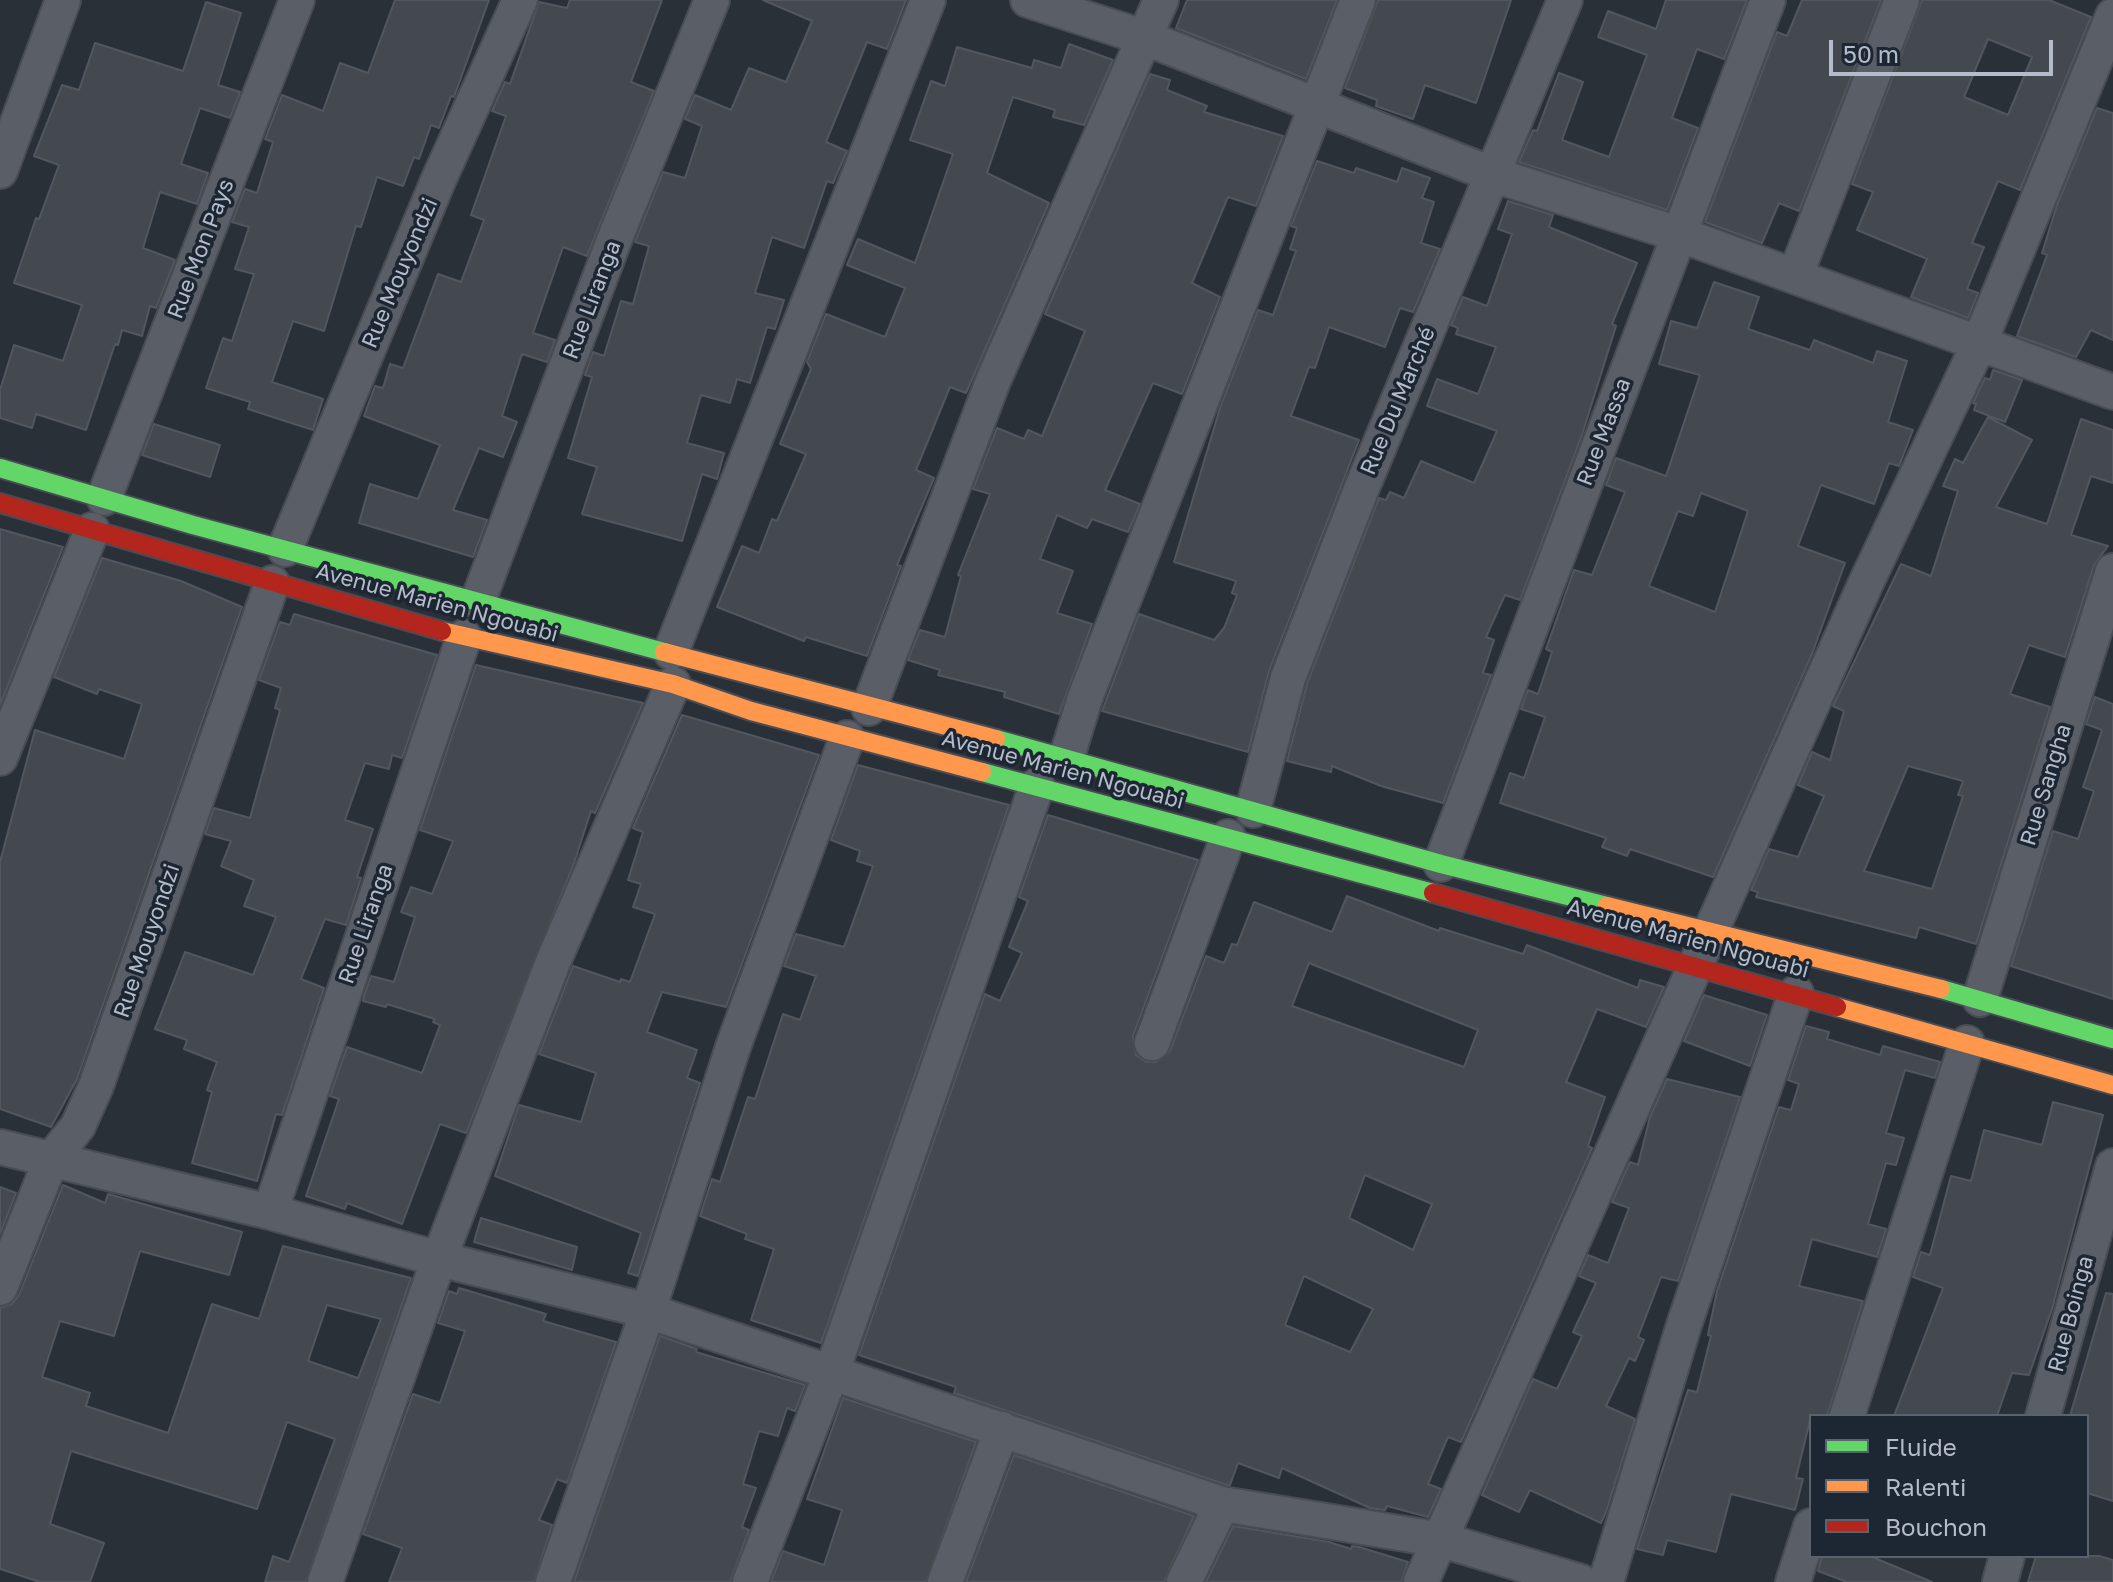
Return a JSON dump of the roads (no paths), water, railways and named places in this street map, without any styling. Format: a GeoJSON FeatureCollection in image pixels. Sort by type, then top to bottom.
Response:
{"type":"FeatureCollection","features":[{"type":"Feature","properties":{"kind":"main road"},"geometry":{"type":"LineString","coordinates":[[0,468],[478,601],[672,668],[869,708],[1067,756],[1441,864],[1980,999],[2113,1039]]}},
{"type":"Feature","properties":{"kind":"main road","name":"Avenue Marien Ngouabi"},"geometry":{"type":"LineString","coordinates":[[0,503],[464,637],[672,668],[751,711],[1228,837],[1796,993],[2113,1085]]}},
{"type":"Feature","properties":{"kind":"street"},"geometry":{"type":"LineString","coordinates":[[0,171],[63,0]]}},
{"type":"Feature","properties":{"kind":"street","name":"Rue Mon Pays"},"geometry":{"type":"LineString","coordinates":[[104,498],[297,0]]}},
{"type":"Feature","properties":{"kind":"street","name":"Rue Mouyondzi"},"geometry":{"type":"LineString","coordinates":[[285,549],[438,181],[520,0]]}},
{"type":"Feature","properties":{"kind":"street","name":"Rue Liranga"},"geometry":{"type":"LineString","coordinates":[[478,601],[613,243],[712,0]]}},
{"type":"Feature","properties":{"kind":"street"},"geometry":{"type":"LineString","coordinates":[[325,1582],[439,1259],[553,962],[672,668],[928,0]]}},
{"type":"Feature","properties":{"kind":"street"},"geometry":{"type":"LineString","coordinates":[[1028,0],[1146,38],[1319,103],[1494,175],[1681,235],[1978,346],[2113,392]]}},
{"type":"Feature","properties":{"kind":"street"},"geometry":{"type":"LineString","coordinates":[[869,708],[993,381],[1161,0]]}},
{"type":"Feature","properties":{"kind":"street"},"geometry":{"type":"LineString","coordinates":[[1067,756],[1085,698],[1358,0]]}},
{"type":"Feature","properties":{"kind":"street","name":"Rue Du Marché"},"geometry":{"type":"LineString","coordinates":[[1253,810],[1288,678],[1361,490],[1565,0]]}},
{"type":"Feature","properties":{"kind":"street","name":"Rue Massa"},"geometry":{"type":"LineString","coordinates":[[1441,864],[1768,0]]}},
{"type":"Feature","properties":{"kind":"street"},"geometry":{"type":"LineString","coordinates":[[1795,276],[1902,0]]}},
{"type":"Feature","properties":{"kind":"street"},"geometry":{"type":"LineString","coordinates":[[1421,1582],[1865,585],[1978,346],[2113,16]]}},
{"type":"Feature","properties":{"kind":"street"},"geometry":{"type":"LineString","coordinates":[[0,758],[92,530]]}},
{"type":"Feature","properties":{"kind":"street","name":"Rue Sangha"},"geometry":{"type":"LineString","coordinates":[[1980,999],[2113,571]]}},
{"type":"Feature","properties":{"kind":"street","name":"Rue Mouyondzi"},"geometry":{"type":"LineString","coordinates":[[0,1288],[51,1160],[78,1126],[96,1086],[272,583]]}},
{"type":"Feature","properties":{"kind":"street","name":"Rue Liranga"},"geometry":{"type":"LineString","coordinates":[[270,1212],[464,637]]}},
{"type":"Feature","properties":{"kind":"street"},"geometry":{"type":"LineString","coordinates":[[553,1582],[648,1311],[733,1047],[847,738]]}},
{"type":"Feature","properties":{"kind":"street"},"geometry":{"type":"LineString","coordinates":[[750,1582],[831,1374],[1037,785]]}},
{"type":"Feature","properties":{"kind":"street"},"geometry":{"type":"LineString","coordinates":[[1152,1043],[1228,837]]}},
{"type":"Feature","properties":{"kind":"street"},"geometry":{"type":"LineString","coordinates":[[1606,1582],[1684,1325],[1796,993]]}},
{"type":"Feature","properties":{"kind":"street"},"geometry":{"type":"LineString","coordinates":[[1848,1414],[1967,1043]]}},
{"type":"Feature","properties":{"kind":"street"},"geometry":{"type":"LineString","coordinates":[[0,1147],[270,1212],[439,1259],[648,1311],[1222,1504],[1442,1540],[1581,1582]]}},
{"type":"Feature","properties":{"kind":"street","name":"Rue Boinga"},"geometry":{"type":"LineString","coordinates":[[2044,1414],[2113,1166]]}},
{"type":"Feature","properties":{"kind":"street"},"geometry":{"type":"LineString","coordinates":[[945,1582],[1002,1429]]}},
{"type":"Feature","properties":{"kind":"street"},"geometry":{"type":"LineString","coordinates":[[1184,1582],[1222,1504]]}},
{"type":"Feature","properties":{"kind":"street"},"geometry":{"type":"LineString","coordinates":[[1793,1582],[1809,1532]]}},
{"type":"Feature","properties":{"kind":"street"},"geometry":{"type":"LineString","coordinates":[[2000,1582],[2006,1558]]}}]}
